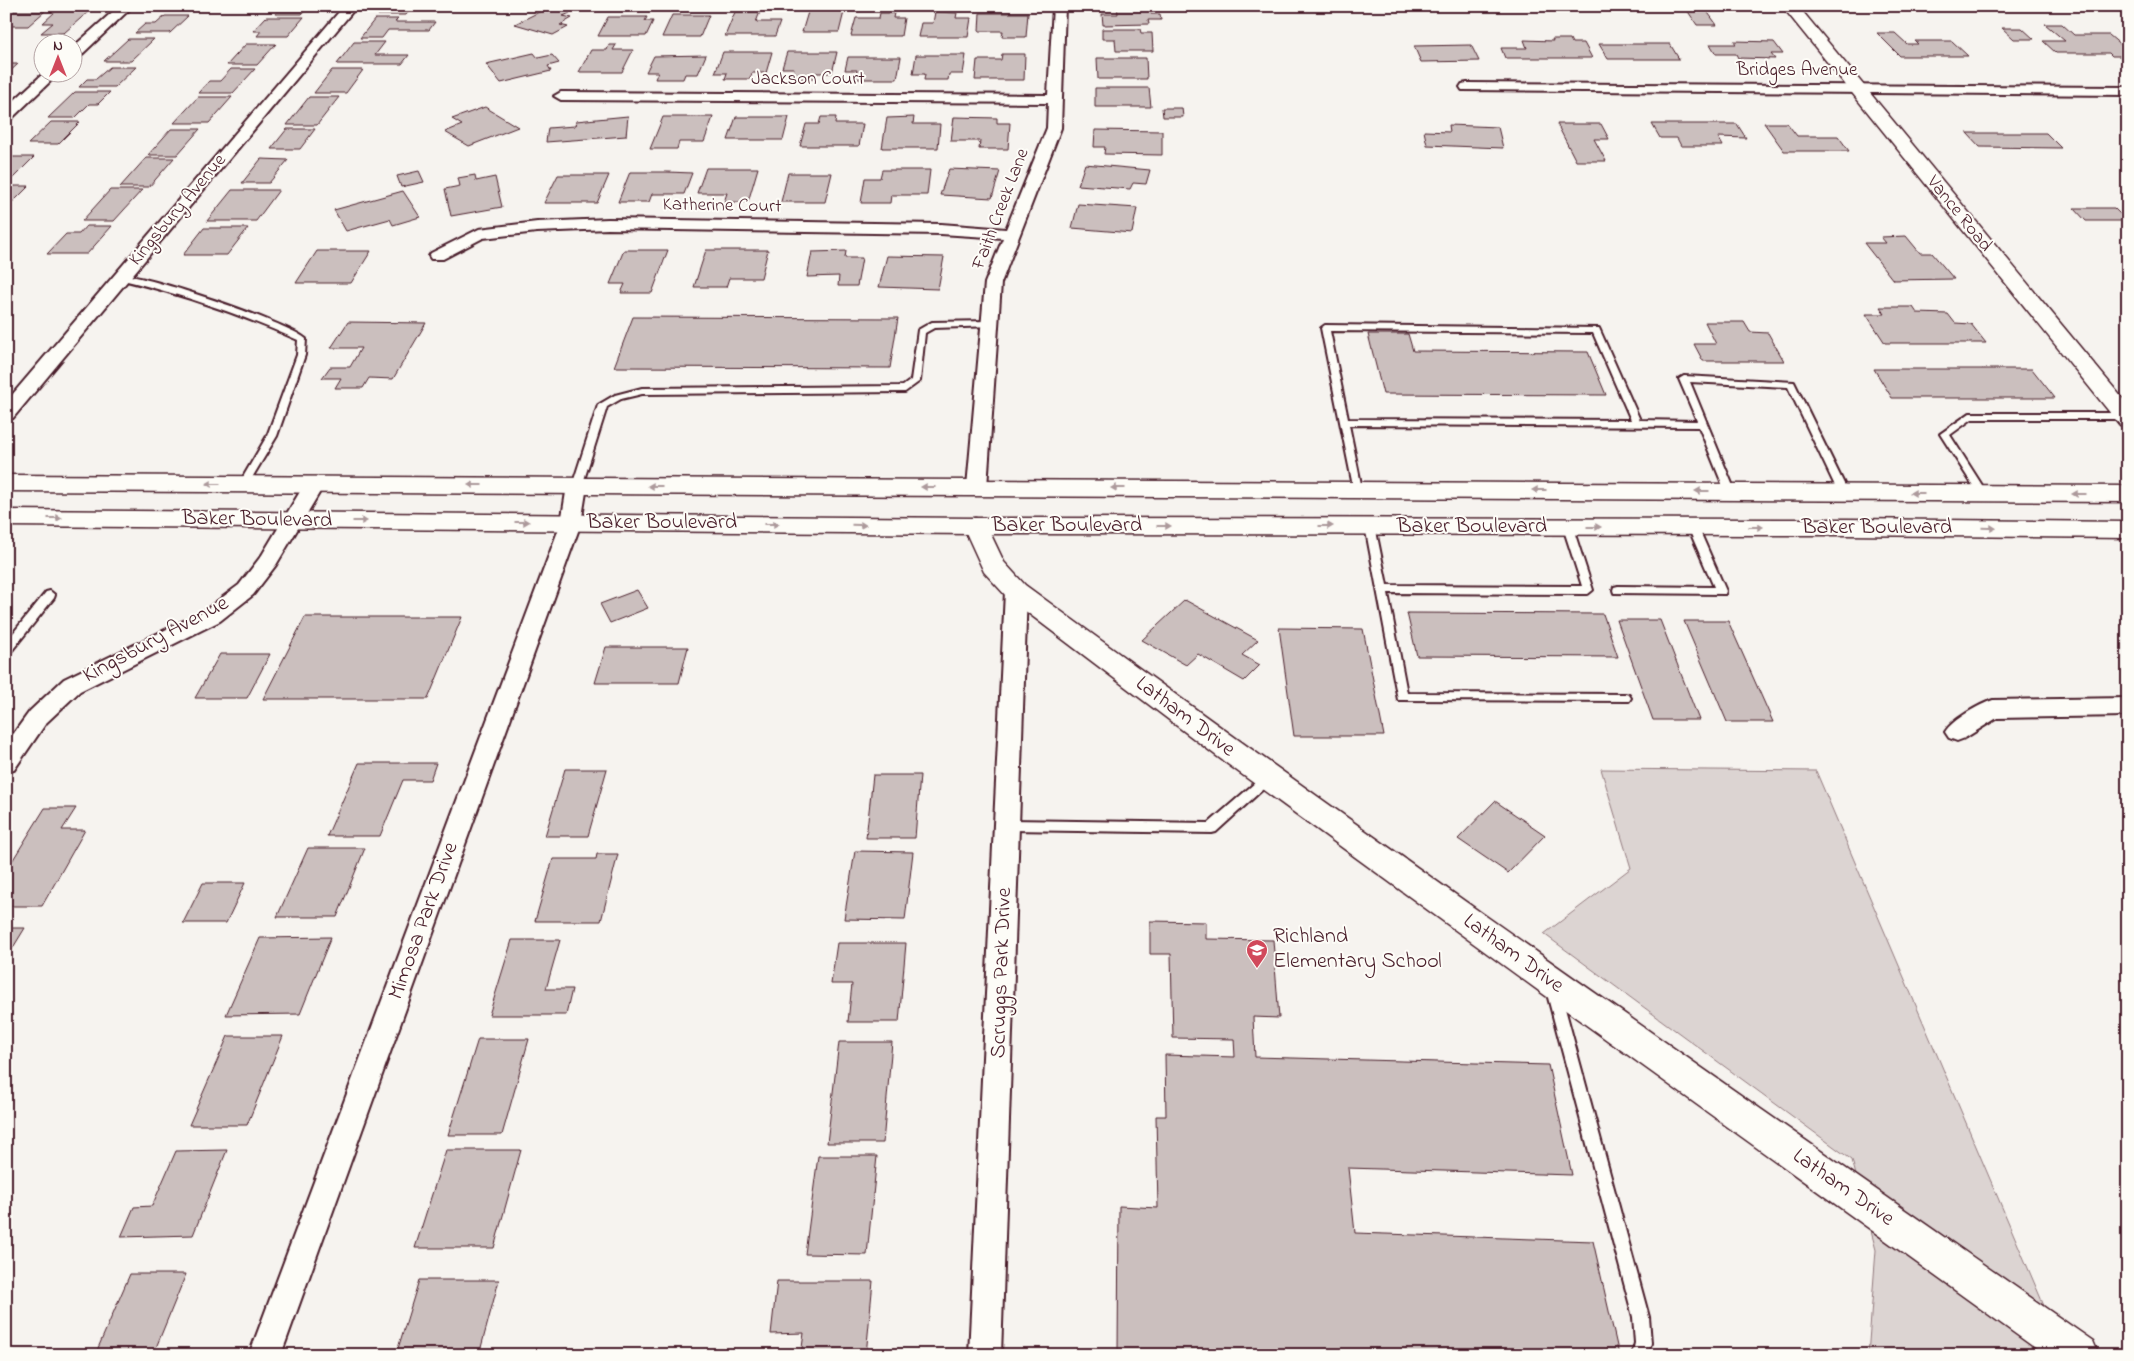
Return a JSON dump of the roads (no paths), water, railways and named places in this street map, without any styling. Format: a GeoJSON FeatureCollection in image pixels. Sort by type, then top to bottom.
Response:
{"type":"FeatureCollection","features":[{"type":"Feature","properties":{"kind":"main road","name":"Vance Road"},"geometry":{"type":"LineString","coordinates":[[1790,6],[2126,418]]}},
{"type":"Feature","properties":{"kind":"main road","name":"Baker Boulevard"},"geometry":{"type":"LineString","coordinates":[[6,483],[2128,494]]}},
{"type":"Feature","properties":{"kind":"main road"},"geometry":{"type":"LineString","coordinates":[[975,526],[977,488]]}},
{"type":"Feature","properties":{"kind":"main road","name":"Baker Boulevard"},"geometry":{"type":"LineString","coordinates":[[6,518],[975,526],[2128,530]]}},
{"type":"Feature","properties":{"kind":"main road","name":"Latham Drive"},"geometry":{"type":"LineString","coordinates":[[975,526],[993,566],[1016,591],[1268,778],[1550,981],[2079,1355]]}},
{"type":"Feature","properties":{"kind":"street"},"geometry":{"type":"LineString","coordinates":[[82,47],[127,6]]}},
{"type":"Feature","properties":{"kind":"street","name":"Kingsbury Avenue"},"geometry":{"type":"LineString","coordinates":[[6,414],[351,6]]}},
{"type":"Feature","properties":{"kind":"street","name":"Faith Creek Lane"},"geometry":{"type":"LineString","coordinates":[[977,488],[993,283],[1054,128],[1059,6]]}},
{"type":"Feature","properties":{"kind":"street"},"geometry":{"type":"LineString","coordinates":[[6,116],[43,82]]}},
{"type":"Feature","properties":{"kind":"street","name":"Bridges Avenue"},"geometry":{"type":"LineString","coordinates":[[1467,87],[2128,91]]}},
{"type":"Feature","properties":{"kind":"street","name":"Jackson Court"},"geometry":{"type":"LineString","coordinates":[[561,96],[1056,99]]}},
{"type":"Feature","properties":{"kind":"street","name":"Katherine Court"},"geometry":{"type":"LineString","coordinates":[[437,256],[479,234],[537,227],[608,224],[941,228],[1012,234]]}},
{"type":"Feature","properties":{"kind":"street","name":"Kingsbury Avenue"},"geometry":{"type":"LineString","coordinates":[[6,763],[38,717],[72,685],[212,616],[246,590],[269,560],[314,485]]}},
{"type":"Feature","properties":{"kind":"street","name":"Mimosa Park Drive"},"geometry":{"type":"LineString","coordinates":[[265,1355],[571,522],[577,486]]}},
{"type":"Feature","properties":{"kind":"street","name":"Scruggs Park Drive"},"geometry":{"type":"LineString","coordinates":[[985,1355],[1016,591]]}},
{"type":"Feature","properties":{"kind":"street"},"geometry":{"type":"LineString","coordinates":[[1956,732],[1992,708],[2128,707]]}},
{"type":"Feature","properties":{"kind":"lane"},"geometry":{"type":"LineString","coordinates":[[122,277],[180,292],[232,310],[302,339],[301,355],[272,436],[244,484]]}},
{"type":"Feature","properties":{"kind":"lane"},"geometry":{"type":"LineString","coordinates":[[577,486],[603,405],[618,397],[642,391],[905,389],[915,380],[921,332],[932,325],[990,324]]}},
{"type":"Feature","properties":{"kind":"lane"},"geometry":{"type":"LineString","coordinates":[[1357,489],[1325,328],[1596,330],[1637,424]]}},
{"type":"Feature","properties":{"kind":"lane"},"geometry":{"type":"LineString","coordinates":[[1730,491],[1684,379],[1791,384],[1843,492]]}},
{"type":"Feature","properties":{"kind":"lane"},"geometry":{"type":"LineString","coordinates":[[1982,493],[1944,434],[1970,416],[2126,418]]}},
{"type":"Feature","properties":{"kind":"lane"},"geometry":{"type":"LineString","coordinates":[[1344,422],[1702,424]]}},
{"type":"Feature","properties":{"kind":"lane"},"geometry":{"type":"LineString","coordinates":[[1370,526],[1402,697],[1624,698]]}},
{"type":"Feature","properties":{"kind":"lane"},"geometry":{"type":"LineString","coordinates":[[1382,589],[1588,590],[1568,527]]}},
{"type":"Feature","properties":{"kind":"lane"},"geometry":{"type":"LineString","coordinates":[[1618,590],[1720,591],[1693,527]]}},
{"type":"Feature","properties":{"kind":"lane"},"geometry":{"type":"LineString","coordinates":[[6,650],[50,595]]}},
{"type":"Feature","properties":{"kind":"lane"},"geometry":{"type":"LineString","coordinates":[[1007,826],[1212,828],[1268,778]]}},
{"type":"Feature","properties":{"kind":"lane"},"geometry":{"type":"LineString","coordinates":[[1550,981],[1580,1083],[1641,1317],[1643,1343],[1640,1355]]}},
{"type":"Feature","properties":{"kind":"place","name":"Richland Elementary School"},"geometry":{"type":"Point","coordinates":[1257,969]}}]}
